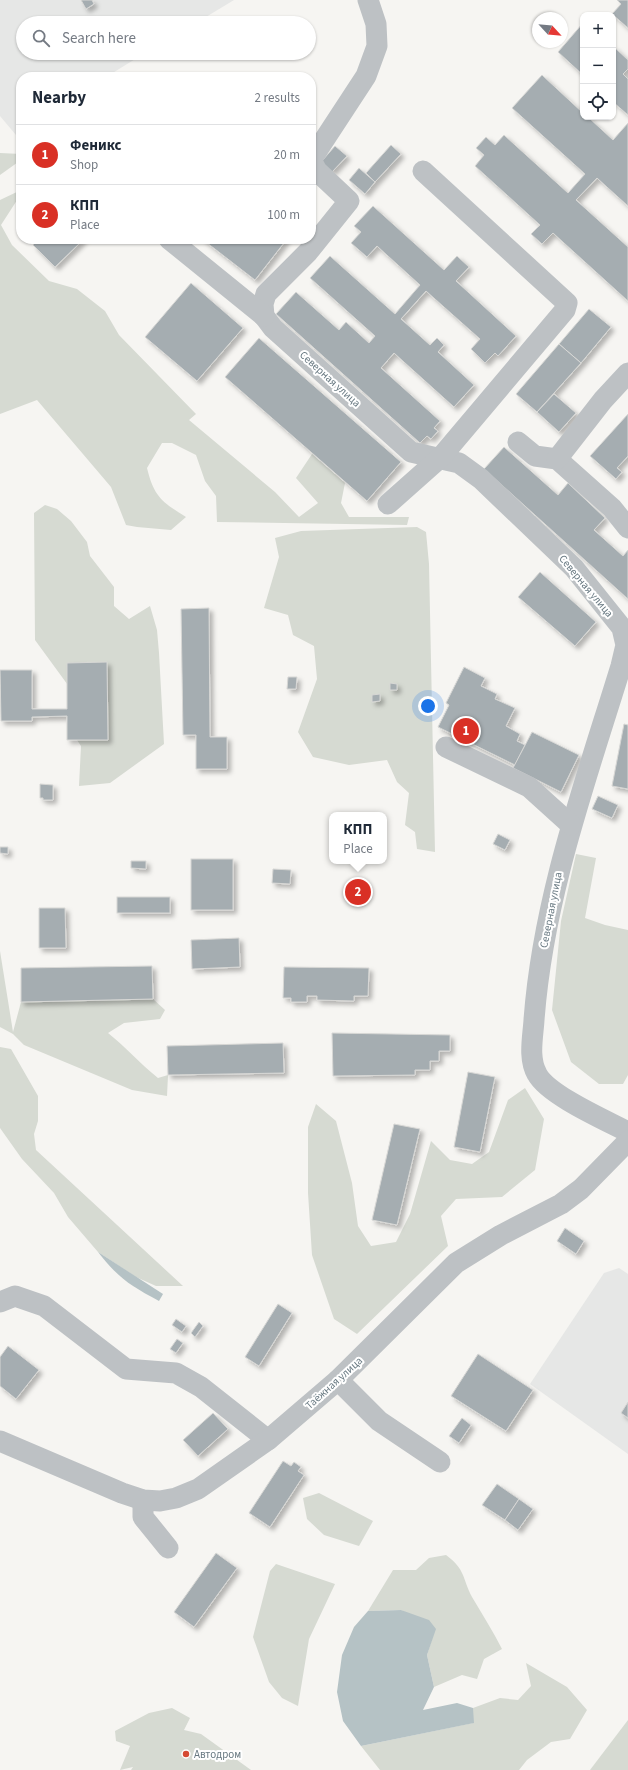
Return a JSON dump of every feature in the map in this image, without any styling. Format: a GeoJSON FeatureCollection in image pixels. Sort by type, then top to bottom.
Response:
{"type":"FeatureCollection","features":[{"type":"Feature","properties":{"kind":"street"},"geometry":{"type":"LineString","coordinates":[[316,152],[366,76],[377,46],[376,24],[368,0]]}},
{"type":"Feature","properties":{"kind":"street"},"geometry":{"type":"LineString","coordinates":[[316,169],[349,201],[316,242]]}},
{"type":"Feature","properties":{"kind":"street"},"geometry":{"type":"LineString","coordinates":[[388,504],[441,458],[564,310],[567,303],[423,171]]}},
{"type":"Feature","properties":{"kind":"street","name":"Северная улица"},"geometry":{"type":"LineString","coordinates":[[175,244],[264,316],[273,328],[411,452],[459,463],[481,478],[574,568],[622,628],[627,644],[571,825],[550,906],[536,992],[532,1054],[534,1069],[538,1076],[552,1091],[628,1132]]}},
{"type":"Feature","properties":{"kind":"street"},"geometry":{"type":"LineString","coordinates":[[264,316],[263,304],[266,294],[314,244]]}},
{"type":"Feature","properties":{"kind":"street"},"geometry":{"type":"LineString","coordinates":[[557,460],[603,400],[628,373]]}},
{"type":"Feature","properties":{"kind":"street"},"geometry":{"type":"LineString","coordinates":[[518,442],[535,456],[557,460],[612,508],[628,528]]}},
{"type":"Feature","properties":{"kind":"street"},"geometry":{"type":"LineString","coordinates":[[446,747],[529,787],[571,825]]}},
{"type":"Feature","properties":{"kind":"street"},"geometry":{"type":"LineString","coordinates":[[516,1067],[524,1066],[532,1054]]}},
{"type":"Feature","properties":{"kind":"street","name":"Таёжная улица"},"geometry":{"type":"LineString","coordinates":[[0,1441],[143,1500],[160,1501],[176,1498],[198,1489],[268,1440],[338,1380],[456,1263],[501,1235],[561,1204],[581,1189],[628,1140]]}},
{"type":"Feature","properties":{"kind":"street"},"geometry":{"type":"LineString","coordinates":[[0,1302],[15,1296],[44,1306],[126,1369],[176,1373],[201,1387],[268,1440]]}},
{"type":"Feature","properties":{"kind":"street"},"geometry":{"type":"LineString","coordinates":[[338,1380],[379,1421],[440,1462]]}},
{"type":"Feature","properties":{"kind":"street"},"geometry":{"type":"LineString","coordinates":[[143,1500],[143,1517],[168,1548]]}},
{"type":"Feature","properties":{"kind":"shaded area"},"geometry":{"type":"Polygon","coordinates":[[[0,0],[234,0],[208,16],[16,16],[16,60],[134,60],[114,72],[16,72],[16,135],[0,116],[0,0]]]}},
{"type":"Feature","properties":{"kind":"shaded area"},"geometry":{"type":"Polygon","coordinates":[[[0,153],[16,154],[16,164],[0,175],[0,153]]]}},
{"type":"Feature","properties":{"kind":"shaded area"},"geometry":{"type":"Polygon","coordinates":[[[16,192],[16,202],[1,225],[12,245],[49,281],[77,289],[105,311],[119,335],[196,414],[189,420],[275,492],[299,517],[318,503],[296,478],[312,454],[345,483],[341,503],[349,517],[409,517],[407,525],[217,522],[216,496],[205,481],[196,455],[172,443],[162,443],[147,468],[150,478],[160,498],[186,517],[171,530],[126,525],[111,487],[37,400],[0,414],[0,200],[16,192]]]}},
{"type":"Feature","properties":{"kind":"shaded area"},"geometry":{"type":"Polygon","coordinates":[[[45,505],[57,509],[71,521],[87,542],[90,556],[114,587],[114,606],[129,619],[150,606],[157,630],[164,744],[110,783],[79,786],[81,746],[77,740],[108,740],[35,640],[34,513],[45,505]]]}},
{"type":"Feature","properties":{"kind":"shaded area"},"geometry":{"type":"Polygon","coordinates":[[[417,527],[426,532],[429,564],[435,852],[417,849],[415,832],[405,825],[409,793],[397,782],[387,760],[349,765],[313,757],[298,732],[317,679],[314,646],[293,635],[288,615],[264,608],[279,557],[275,538],[301,531],[417,527]]]}},
{"type":"Feature","properties":{"kind":"shaded area"},"geometry":{"type":"Polygon","coordinates":[[[576,854],[596,858],[585,918],[605,925],[628,930],[628,1075],[623,1084],[599,1084],[571,1062],[552,1010],[561,921],[576,854]]]}},
{"type":"Feature","properties":{"kind":"shaded area"},"geometry":{"type":"Polygon","coordinates":[[[0,951],[13,1032],[21,1002],[153,999],[165,1010],[160,1019],[124,1023],[108,1033],[158,1078],[168,1075],[167,1096],[132,1090],[24,1045],[13,1034],[0,1027],[0,951]]]}},
{"type":"Feature","properties":{"kind":"shaded area"},"geometry":{"type":"Polygon","coordinates":[[[0,1047],[11,1049],[38,1096],[38,1121],[34,1134],[36,1150],[183,1286],[156,1286],[136,1277],[98,1252],[68,1217],[54,1193],[22,1159],[0,1128],[0,1047]]]}},
{"type":"Feature","properties":{"kind":"shaded area"},"geometry":{"type":"Polygon","coordinates":[[[525,1088],[544,1119],[535,1170],[502,1197],[456,1199],[441,1216],[448,1246],[357,1334],[334,1319],[312,1255],[308,1193],[308,1127],[316,1104],[336,1121],[352,1183],[358,1226],[371,1246],[396,1242],[410,1214],[431,1141],[450,1160],[472,1164],[489,1152],[508,1100],[525,1088]]]}},
{"type":"Feature","properties":{"kind":"shaded area"},"geometry":{"type":"Polygon","coordinates":[[[98,1252],[163,1294],[159,1301],[140,1291],[126,1281],[112,1269],[98,1252]]]}},
{"type":"Feature","properties":{"kind":"shaded area"},"geometry":{"type":"Polygon","coordinates":[[[619,1268],[628,1274],[628,1454],[530,1384],[604,1273],[619,1268]]]}},
{"type":"Feature","properties":{"kind":"shaded area"},"geometry":{"type":"Polygon","coordinates":[[[319,1493],[373,1521],[359,1546],[324,1535],[307,1519],[303,1498],[319,1493]]]}},
{"type":"Feature","properties":{"kind":"shaded area"},"geometry":{"type":"Polygon","coordinates":[[[446,1555],[457,1565],[463,1574],[472,1597],[502,1649],[484,1659],[477,1679],[462,1675],[434,1687],[427,1655],[435,1629],[401,1610],[368,1611],[393,1570],[416,1570],[429,1558],[446,1555]]]}},
{"type":"Feature","properties":{"kind":"shaded area"},"geometry":{"type":"Polygon","coordinates":[[[276,1564],[335,1584],[309,1639],[298,1706],[282,1698],[269,1682],[253,1637],[270,1571],[276,1564]]]}},
{"type":"Feature","properties":{"kind":"shaded area"},"geometry":{"type":"Polygon","coordinates":[[[401,1610],[429,1620],[436,1629],[427,1655],[434,1687],[423,1710],[457,1703],[473,1708],[474,1723],[361,1746],[343,1721],[337,1692],[342,1655],[354,1627],[368,1611],[401,1610]]]}},
{"type":"Feature","properties":{"kind":"shaded area"},"geometry":{"type":"Polygon","coordinates":[[[526,1663],[567,1687],[587,1710],[570,1739],[551,1742],[527,1760],[519,1770],[380,1770],[361,1746],[473,1723],[473,1708],[500,1698],[518,1700],[531,1686],[526,1663]]]}},
{"type":"Feature","properties":{"kind":"shaded area"},"geometry":{"type":"Polygon","coordinates":[[[172,1708],[190,1718],[184,1730],[201,1734],[251,1770],[131,1770],[133,1767],[120,1770],[130,1746],[116,1741],[115,1731],[149,1713],[172,1708]]]}},
{"type":"Feature","properties":{"kind":"shaded area"},"geometry":{"type":"Polygon","coordinates":[[[628,1720],[628,1770],[590,1770],[628,1720]]]}},
{"type":"Feature","properties":{"kind":"building"},"geometry":{"type":"Polygon","coordinates":[[[81,0],[92,0],[94,4],[86,9],[81,0]]]}},
{"type":"Feature","properties":{"kind":"building"},"geometry":{"type":"Polygon","coordinates":[[[617,0],[628,0],[628,28],[616,18],[616,12],[614,12],[621,4],[617,0]]]}},
{"type":"Feature","properties":{"kind":"building"},"geometry":{"type":"Polygon","coordinates":[[[580,26],[580,72],[558,52],[561,48],[568,48],[568,40],[580,26]]]}},
{"type":"Feature","properties":{"kind":"building"},"geometry":{"type":"Polygon","coordinates":[[[616,49],[628,60],[628,69],[623,74],[628,79],[628,115],[616,105],[616,49]]]}},
{"type":"Feature","properties":{"kind":"building"},"geometry":{"type":"Polygon","coordinates":[[[542,75],[580,110],[580,120],[591,120],[613,140],[628,123],[628,206],[597,178],[576,200],[628,247],[628,301],[553,233],[542,244],[531,234],[540,225],[475,166],[484,155],[476,148],[486,137],[495,145],[504,135],[568,193],[585,174],[512,108],[542,75]]]}},
{"type":"Feature","properties":{"kind":"building"},"geometry":{"type":"Polygon","coordinates":[[[391,145],[401,154],[375,182],[366,173],[391,145]]]}},
{"type":"Feature","properties":{"kind":"building"},"geometry":{"type":"Polygon","coordinates":[[[335,146],[347,156],[332,172],[321,162],[335,146]]]}},
{"type":"Feature","properties":{"kind":"building"},"geometry":{"type":"Polygon","coordinates":[[[359,168],[375,182],[365,194],[349,180],[359,168]]]}},
{"type":"Feature","properties":{"kind":"building"},"geometry":{"type":"Polygon","coordinates":[[[373,206],[444,270],[457,256],[469,267],[456,281],[516,336],[498,356],[495,353],[485,363],[471,349],[480,339],[426,291],[401,319],[430,345],[437,338],[444,345],[438,352],[474,385],[454,407],[394,353],[381,368],[440,421],[434,428],[438,431],[431,439],[427,436],[420,443],[276,314],[296,292],[339,330],[346,322],[369,343],[375,336],[310,278],[330,256],[395,314],[420,285],[377,246],[367,257],[351,243],[361,232],[354,226],[373,206]]]}},
{"type":"Feature","properties":{"kind":"building"},"geometry":{"type":"Polygon","coordinates":[[[34,244],[79,244],[55,267],[33,245],[34,244]]]}},
{"type":"Feature","properties":{"kind":"building"},"geometry":{"type":"Polygon","coordinates":[[[208,244],[283,244],[255,280],[208,244]]]}},
{"type":"Feature","properties":{"kind":"building"},"geometry":{"type":"Polygon","coordinates":[[[191,283],[243,328],[197,381],[145,337],[191,283]]]}},
{"type":"Feature","properties":{"kind":"building"},"geometry":{"type":"Polygon","coordinates":[[[589,309],[611,327],[581,363],[559,344],[589,309]]]}},
{"type":"Feature","properties":{"kind":"building"},"geometry":{"type":"Polygon","coordinates":[[[259,338],[401,462],[367,501],[225,377],[259,338]]]}},
{"type":"Feature","properties":{"kind":"building"},"geometry":{"type":"Polygon","coordinates":[[[559,344],[581,363],[537,412],[516,394],[559,344]]]}},
{"type":"Feature","properties":{"kind":"building"},"geometry":{"type":"Polygon","coordinates":[[[554,394],[576,413],[559,432],[537,412],[554,394]]]}},
{"type":"Feature","properties":{"kind":"building"},"geometry":{"type":"Polygon","coordinates":[[[628,414],[628,456],[617,468],[622,472],[616,479],[590,456],[628,414]]]}},
{"type":"Feature","properties":{"kind":"building"},"geometry":{"type":"Polygon","coordinates":[[[504,447],[558,495],[568,483],[605,518],[594,530],[623,556],[628,550],[628,599],[484,469],[504,447]]]}},
{"type":"Feature","properties":{"kind":"building"},"geometry":{"type":"Polygon","coordinates":[[[540,572],[596,622],[575,646],[518,597],[540,572]]]}},
{"type":"Feature","properties":{"kind":"building"},"geometry":{"type":"Polygon","coordinates":[[[209,608],[210,737],[227,737],[227,769],[196,769],[196,735],[183,735],[181,609],[209,608]]]}},
{"type":"Feature","properties":{"kind":"building"},"geometry":{"type":"Polygon","coordinates":[[[107,662],[108,740],[67,740],[67,716],[32,717],[32,721],[1,721],[0,670],[32,670],[32,709],[67,709],[67,663],[107,662]]]}},
{"type":"Feature","properties":{"kind":"building"},"geometry":{"type":"Polygon","coordinates":[[[464,667],[485,678],[481,686],[497,694],[495,699],[515,708],[506,726],[520,734],[517,741],[525,745],[515,765],[438,727],[449,705],[446,703],[464,667]]]}},
{"type":"Feature","properties":{"kind":"building"},"geometry":{"type":"Polygon","coordinates":[[[288,677],[297,677],[296,689],[287,689],[288,677]]]}},
{"type":"Feature","properties":{"kind":"building"},"geometry":{"type":"Polygon","coordinates":[[[390,683],[397,684],[397,690],[390,690],[390,683]]]}},
{"type":"Feature","properties":{"kind":"building"},"geometry":{"type":"Polygon","coordinates":[[[380,694],[380,701],[372,702],[372,695],[380,694]]]}},
{"type":"Feature","properties":{"kind":"building"},"geometry":{"type":"Polygon","coordinates":[[[624,724],[628,725],[628,789],[612,786],[624,724]]]}},
{"type":"Feature","properties":{"kind":"building"},"geometry":{"type":"Polygon","coordinates":[[[532,732],[579,755],[561,792],[513,768],[532,732]]]}},
{"type":"Feature","properties":{"kind":"building"},"geometry":{"type":"Polygon","coordinates":[[[40,784],[53,785],[53,800],[43,800],[43,798],[40,798],[40,784]]]}},
{"type":"Feature","properties":{"kind":"building"},"geometry":{"type":"Polygon","coordinates":[[[598,796],[618,805],[612,818],[592,809],[598,796]]]}},
{"type":"Feature","properties":{"kind":"building"},"geometry":{"type":"Polygon","coordinates":[[[498,834],[510,840],[505,850],[493,844],[498,834]]]}},
{"type":"Feature","properties":{"kind":"building"},"geometry":{"type":"Polygon","coordinates":[[[0,847],[8,847],[8,854],[0,853],[0,847]]]}},
{"type":"Feature","properties":{"kind":"building"},"geometry":{"type":"Polygon","coordinates":[[[191,859],[233,859],[233,910],[191,910],[191,859]]]}},
{"type":"Feature","properties":{"kind":"building"},"geometry":{"type":"Polygon","coordinates":[[[131,861],[146,861],[146,869],[131,868],[131,861]]]}},
{"type":"Feature","properties":{"kind":"building"},"geometry":{"type":"Polygon","coordinates":[[[273,869],[291,870],[290,884],[272,883],[273,869]]]}},
{"type":"Feature","properties":{"kind":"building"},"geometry":{"type":"Polygon","coordinates":[[[358,883],[367,893],[358,900],[350,890],[358,883]]]}},
{"type":"Feature","properties":{"kind":"building"},"geometry":{"type":"Polygon","coordinates":[[[117,897],[170,897],[170,913],[117,913],[117,897]]]}},
{"type":"Feature","properties":{"kind":"building"},"geometry":{"type":"Polygon","coordinates":[[[39,908],[65,908],[66,948],[39,948],[39,908]]]}},
{"type":"Feature","properties":{"kind":"building"},"geometry":{"type":"Polygon","coordinates":[[[239,938],[240,967],[192,969],[191,940],[239,938]]]}},
{"type":"Feature","properties":{"kind":"building"},"geometry":{"type":"Polygon","coordinates":[[[152,966],[153,999],[21,1002],[21,968],[152,966]]]}},
{"type":"Feature","properties":{"kind":"building"},"geometry":{"type":"Polygon","coordinates":[[[284,967],[369,968],[368,996],[354,996],[354,1001],[317,1000],[317,996],[307,996],[307,1002],[291,1002],[291,998],[283,998],[284,967]]]}},
{"type":"Feature","properties":{"kind":"building"},"geometry":{"type":"Polygon","coordinates":[[[332,1033],[450,1035],[450,1051],[439,1051],[439,1061],[430,1061],[430,1070],[415,1070],[415,1075],[333,1076],[332,1033]]]}},
{"type":"Feature","properties":{"kind":"building"},"geometry":{"type":"Polygon","coordinates":[[[283,1043],[284,1073],[168,1075],[167,1046],[283,1043]]]}},
{"type":"Feature","properties":{"kind":"building"},"geometry":{"type":"Polygon","coordinates":[[[468,1072],[495,1077],[480,1152],[454,1147],[468,1072]]]}},
{"type":"Feature","properties":{"kind":"building"},"geometry":{"type":"Polygon","coordinates":[[[394,1124],[420,1129],[397,1225],[372,1220],[394,1124]]]}},
{"type":"Feature","properties":{"kind":"building"},"geometry":{"type":"Polygon","coordinates":[[[565,1228],[584,1241],[576,1254],[557,1241],[565,1228]]]}},
{"type":"Feature","properties":{"kind":"building"},"geometry":{"type":"Polygon","coordinates":[[[278,1304],[292,1313],[259,1366],[245,1357],[278,1304]]]}},
{"type":"Feature","properties":{"kind":"building"},"geometry":{"type":"Polygon","coordinates":[[[176,1319],[186,1326],[182,1332],[172,1325],[176,1319]]]}},
{"type":"Feature","properties":{"kind":"building"},"geometry":{"type":"Polygon","coordinates":[[[199,1322],[203,1326],[195,1337],[191,1333],[199,1322]]]}},
{"type":"Feature","properties":{"kind":"building"},"geometry":{"type":"Polygon","coordinates":[[[177,1339],[183,1343],[176,1353],[170,1349],[177,1339]]]}},
{"type":"Feature","properties":{"kind":"building"},"geometry":{"type":"Polygon","coordinates":[[[8,1346],[39,1370],[16,1399],[0,1386],[0,1357],[8,1346]]]}},
{"type":"Feature","properties":{"kind":"building"},"geometry":{"type":"Polygon","coordinates":[[[478,1354],[533,1390],[506,1431],[451,1396],[478,1354]]]}},
{"type":"Feature","properties":{"kind":"building"},"geometry":{"type":"Polygon","coordinates":[[[628,1402],[628,1418],[621,1413],[628,1402]]]}},
{"type":"Feature","properties":{"kind":"building"},"geometry":{"type":"Polygon","coordinates":[[[213,1413],[228,1429],[198,1456],[183,1440],[213,1413]]]}},
{"type":"Feature","properties":{"kind":"building"},"geometry":{"type":"Polygon","coordinates":[[[462,1418],[471,1425],[459,1443],[449,1436],[462,1418]]]}},
{"type":"Feature","properties":{"kind":"building"},"geometry":{"type":"Polygon","coordinates":[[[283,1461],[291,1466],[294,1462],[301,1467],[298,1471],[304,1475],[270,1527],[249,1513],[283,1461]]]}},
{"type":"Feature","properties":{"kind":"building"},"geometry":{"type":"Polygon","coordinates":[[[497,1484],[519,1499],[505,1520],[482,1505],[497,1484]]]}},
{"type":"Feature","properties":{"kind":"building"},"geometry":{"type":"Polygon","coordinates":[[[519,1499],[533,1509],[518,1530],[505,1520],[519,1499]]]}},
{"type":"Feature","properties":{"kind":"building"},"geometry":{"type":"Polygon","coordinates":[[[216,1553],[237,1568],[194,1627],[174,1612],[216,1553]]]}},
{"type":"Feature","properties":{"kind":"place","name":"Феникс"},"geometry":{"type":"Point","coordinates":[466,731]}},
{"type":"Feature","properties":{"kind":"place","name":"КПП"},"geometry":{"type":"Point","coordinates":[358,892]}},
{"type":"Feature","properties":{"kind":"place","name":"Автодром"},"geometry":{"type":"Point","coordinates":[186,1754]}}]}
